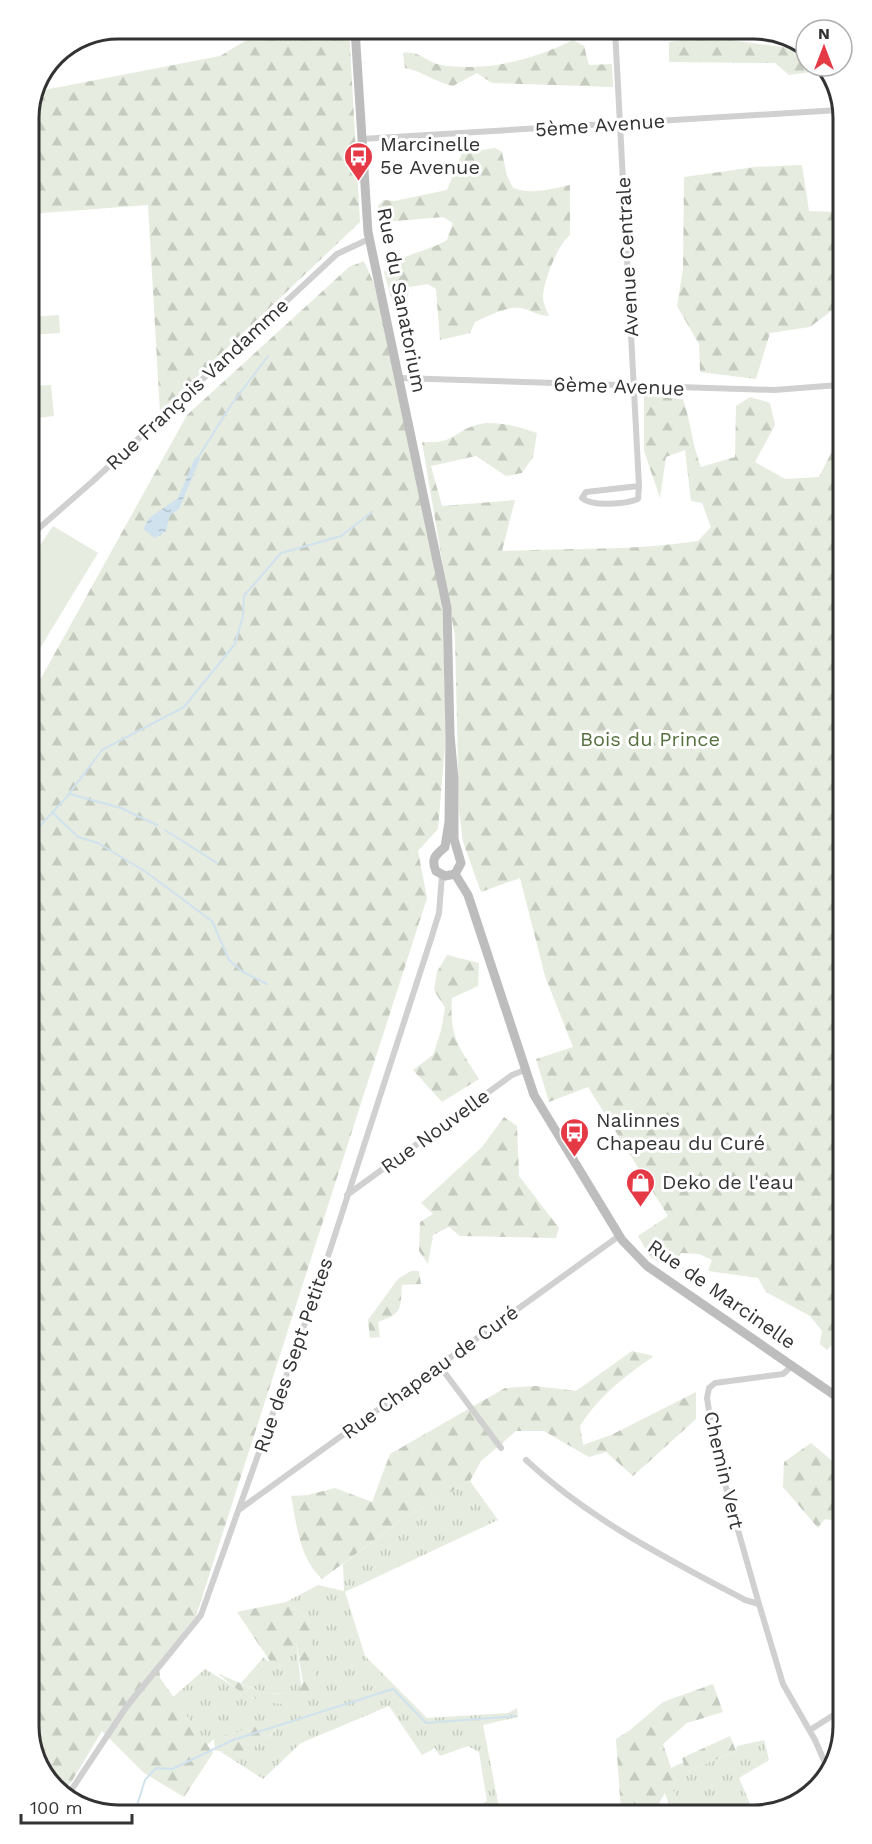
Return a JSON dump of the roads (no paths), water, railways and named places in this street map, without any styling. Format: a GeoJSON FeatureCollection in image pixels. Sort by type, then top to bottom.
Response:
{"type":"FeatureCollection","features":[{"type":"Feature","properties":{"kind":"street","name":"Rue du Sanatorium"},"geometry":{"type":"LineString","coordinates":[[356,39],[369,239],[441,574],[447,612],[450,735]]}},
{"type":"Feature","properties":{"kind":"street","name":"Avenue Centrale"},"geometry":{"type":"LineString","coordinates":[[615,39],[639,486]]}},
{"type":"Feature","properties":{"kind":"street","name":"5ème Avenue"},"geometry":{"type":"LineString","coordinates":[[361,139],[832,110]]}},
{"type":"Feature","properties":{"kind":"street","name":"Rue François Vandamme"},"geometry":{"type":"LineString","coordinates":[[39,528],[100,475],[337,254],[369,239]]}},
{"type":"Feature","properties":{"kind":"street","name":"6ème Avenue"},"geometry":{"type":"LineString","coordinates":[[399,378],[784,390],[833,386]]}},
{"type":"Feature","properties":{"kind":"street"},"geometry":{"type":"LineString","coordinates":[[639,486],[638,498],[630,502],[590,502],[582,498],[586,492],[639,486]]}},
{"type":"Feature","properties":{"kind":"street"},"geometry":{"type":"LineString","coordinates":[[444,849],[449,822],[450,735]]}},
{"type":"Feature","properties":{"kind":"street"},"geometry":{"type":"LineString","coordinates":[[450,735],[454,759],[456,851],[461,863],[455,874],[442,875],[436,871],[433,862],[436,854],[444,849],[456,851]]}},
{"type":"Feature","properties":{"kind":"street","name":"Rue de Marcinelle"},"geometry":{"type":"LineString","coordinates":[[455,874],[468,895],[535,1099],[619,1236],[645,1264],[833,1394]]}},
{"type":"Feature","properties":{"kind":"street","name":"Rue des Sept Petites"},"geometry":{"type":"LineString","coordinates":[[71,1790],[127,1706],[201,1615],[319,1284],[346,1195],[434,930],[440,905],[442,875]]}},
{"type":"Feature","properties":{"kind":"street","name":"Rue Nouvelle"},"geometry":{"type":"LineString","coordinates":[[346,1195],[512,1075],[525,1070]]}},
{"type":"Feature","properties":{"kind":"street","name":"Rue Chapeau de Curé"},"geometry":{"type":"LineString","coordinates":[[240,1509],[619,1236]]}},
{"type":"Feature","properties":{"kind":"street"},"geometry":{"type":"LineString","coordinates":[[439,1365],[501,1448]]}},
{"type":"Feature","properties":{"kind":"street","name":"Chemin Vert"},"geometry":{"type":"LineString","coordinates":[[793,1365],[783,1374],[715,1383],[707,1393],[715,1449],[783,1684],[810,1730],[824,1762]]}},
{"type":"Feature","properties":{"kind":"street"},"geometry":{"type":"LineString","coordinates":[[526,1460],[584,1509],[609,1525],[745,1600],[759,1605]]}},
{"type":"Feature","properties":{"kind":"street"},"geometry":{"type":"LineString","coordinates":[[810,1730],[833,1715]]}},
{"type":"Feature","properties":{"kind":"water"},"geometry":{"type":"Polygon","coordinates":[[[199,456],[200,459],[179,509],[170,515],[166,531],[155,538],[143,529],[149,518],[178,498],[195,458],[199,456]]]}},
{"type":"Feature","properties":{"kind":"waterway"},"geometry":{"type":"LineString","coordinates":[[199,456],[231,405],[268,356]]}},
{"type":"Feature","properties":{"kind":"waterway"},"geometry":{"type":"LineString","coordinates":[[39,827],[65,799],[102,750],[184,707],[235,644],[243,616],[244,596],[281,553],[341,536],[372,512]]}},
{"type":"Feature","properties":{"kind":"waterway"},"geometry":{"type":"LineString","coordinates":[[70,794],[121,808],[157,825]]}},
{"type":"Feature","properties":{"kind":"waterway"},"geometry":{"type":"LineString","coordinates":[[52,812],[78,837],[98,843],[146,872],[212,921],[229,960],[243,972],[267,984]]}},
{"type":"Feature","properties":{"kind":"waterway"},"geometry":{"type":"LineString","coordinates":[[165,830],[217,863]]}},
{"type":"Feature","properties":{"kind":"waterway"},"geometry":{"type":"LineString","coordinates":[[137,1805],[145,1780],[156,1768],[172,1769],[233,1740],[393,1689],[426,1723],[515,1716]]}},
{"type":"Feature","properties":{"kind":"place","name":"Marcinelle 5e Avenue"},"geometry":{"type":"Point","coordinates":[359,182]}},
{"type":"Feature","properties":{"kind":"place","name":"Nalinnes Chapeau du Curé"},"geometry":{"type":"Point","coordinates":[575,1158]}},
{"type":"Feature","properties":{"kind":"place","name":"Deko de l'eau"},"geometry":{"type":"Point","coordinates":[641,1208]}},
{"type":"Feature","properties":{"kind":"park label","name":"Bois du Prince"},"geometry":{"type":"Point","coordinates":[650,739]}}]}
